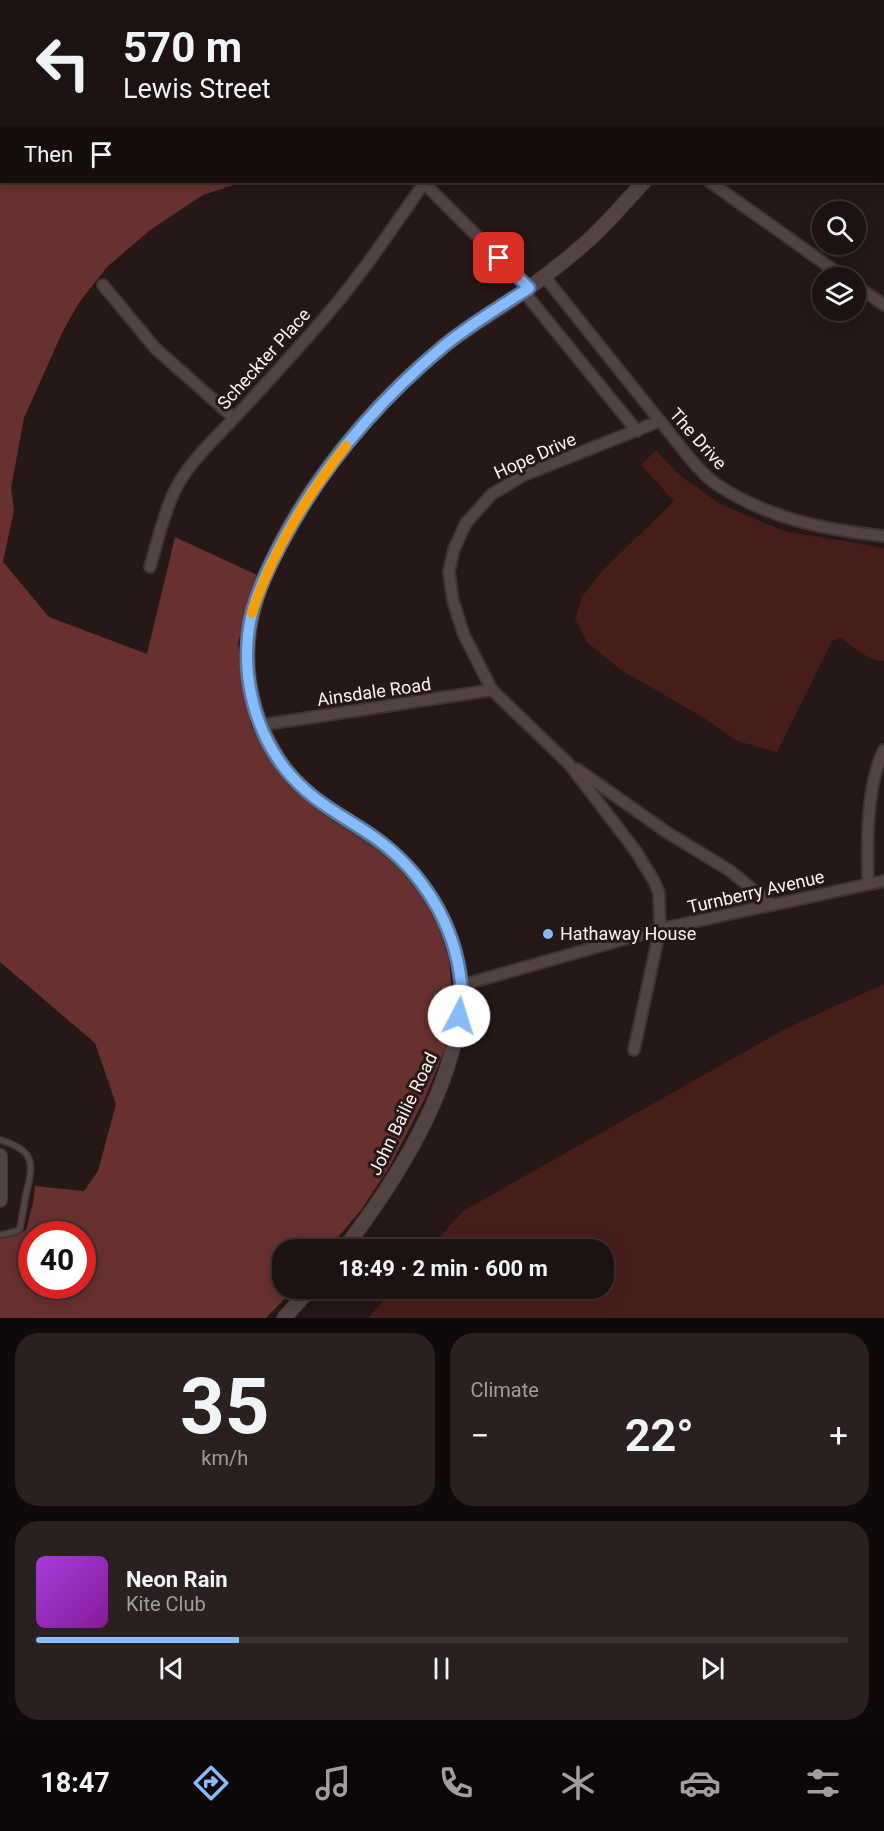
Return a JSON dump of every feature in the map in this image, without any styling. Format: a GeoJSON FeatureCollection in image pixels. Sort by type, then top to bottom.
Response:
{"type":"FeatureCollection","features":[{"type":"Feature","properties":{"kind":"street","name":"Scheckter Place"},"geometry":{"type":"LineString","coordinates":[[150,567],[174,492],[197,458],[330,311],[372,257],[423,183]]}},
{"type":"Feature","properties":{"kind":"street"},"geometry":{"type":"LineString","coordinates":[[425,183],[527,290],[637,430]]}},
{"type":"Feature","properties":{"kind":"street","name":"John Bailie Road"},"geometry":{"type":"LineString","coordinates":[[351,1239],[385,1193],[442,1083],[452,1054],[462,985],[454,946],[431,895],[392,851],[372,835],[320,803],[284,768],[261,725],[250,689],[247,645],[251,616],[265,576],[306,501],[353,436],[399,387],[447,343],[527,290],[593,236],[643,183]]}},
{"type":"Feature","properties":{"kind":"street"},"geometry":{"type":"LineString","coordinates":[[711,183],[830,267]]}},
{"type":"Feature","properties":{"kind":"street","name":"The Drive"},"geometry":{"type":"LineString","coordinates":[[544,276],[692,462],[714,483],[780,517],[807,525],[884,536]]}},
{"type":"Feature","properties":{"kind":"street"},"geometry":{"type":"LineString","coordinates":[[103,285],[155,348],[234,418]]}},
{"type":"Feature","properties":{"kind":"street"},"geometry":{"type":"LineString","coordinates":[[866,293],[884,305]]}},
{"type":"Feature","properties":{"kind":"street","name":"Hope Drive"},"geometry":{"type":"LineString","coordinates":[[660,421],[524,475],[492,494],[466,523],[454,549],[449,572],[453,601],[464,634],[492,690],[569,764],[668,833],[729,870],[772,905]]}},
{"type":"Feature","properties":{"kind":"street","name":"Ainsdale Road"},"geometry":{"type":"LineString","coordinates":[[261,725],[492,690]]}},
{"type":"Feature","properties":{"kind":"street"},"geometry":{"type":"LineString","coordinates":[[868,884],[867,845],[871,801],[884,750]]}},
{"type":"Feature","properties":{"kind":"street","name":"Hope Drive"},"geometry":{"type":"LineString","coordinates":[[569,764],[648,869],[659,893],[660,929],[634,1050]]}},
{"type":"Feature","properties":{"kind":"street","name":"Turnberry Avenue"},"geometry":{"type":"LineString","coordinates":[[462,985],[660,929],[884,881]]}},
{"type":"Feature","properties":{"kind":"street"},"geometry":{"type":"LineString","coordinates":[[0,1156],[0,1200]]}},
{"type":"Feature","properties":{"kind":"street"},"geometry":{"type":"LineString","coordinates":[[284,1318],[300,1299]]}},
{"type":"Feature","properties":{"kind":"lane"},"geometry":{"type":"LineString","coordinates":[[0,1140],[23,1150],[31,1163],[32,1173],[20,1228],[17,1232],[0,1235]]}},
{"type":"Feature","properties":{"kind":"shaded area"},"geometry":{"type":"Polygon","coordinates":[[[0,183],[240,183],[203,195],[149,231],[107,267],[78,304],[62,333],[24,418],[11,488],[14,510],[3,562],[49,617],[147,654],[175,537],[257,575],[238,643],[251,725],[265,752],[289,786],[343,826],[384,852],[421,890],[438,923],[449,959],[453,1001],[446,1046],[425,1098],[390,1166],[361,1210],[336,1239],[272,1239],[272,1299],[284,1299],[266,1318],[0,1318],[0,1237],[5,1238],[18,1233],[18,1299],[96,1299],[96,1221],[28,1221],[35,1186],[84,1191],[98,1171],[116,1104],[95,1043],[0,962],[0,183]]]}},
{"type":"Feature","properties":{"kind":"shaded area"},"geometry":{"type":"Polygon","coordinates":[[[656,450],[678,474],[720,504],[784,531],[884,548],[884,661],[867,656],[841,638],[832,641],[777,752],[737,741],[701,716],[621,670],[587,642],[575,619],[582,597],[601,572],[674,501],[641,465],[656,450]]]}},
{"type":"Feature","properties":{"kind":"shaded area"},"geometry":{"type":"Polygon","coordinates":[[[884,984],[884,1318],[368,1318],[385,1299],[614,1299],[614,1239],[438,1239],[463,1211],[787,1028],[884,984]]]}},
{"type":"Feature","properties":{"kind":"slow traffic"},"geometry":{"type":"LineString","coordinates":[[252,613],[265,576],[286,534],[311,493],[346,446]]}},
{"type":"Feature","properties":{"kind":"place","name":"Hathaway House"},"geometry":{"type":"Point","coordinates":[548,934]}},
{"type":"Feature","properties":{"kind":"route"},"geometry":{"type":"LineString","coordinates":[[459,1016],[462,985],[454,946],[431,895],[392,851],[372,835],[320,803],[284,768],[254,708],[247,666],[247,645],[251,616],[271,563],[311,493],[353,436],[399,387],[447,343],[529,288],[499,258]]}}]}
